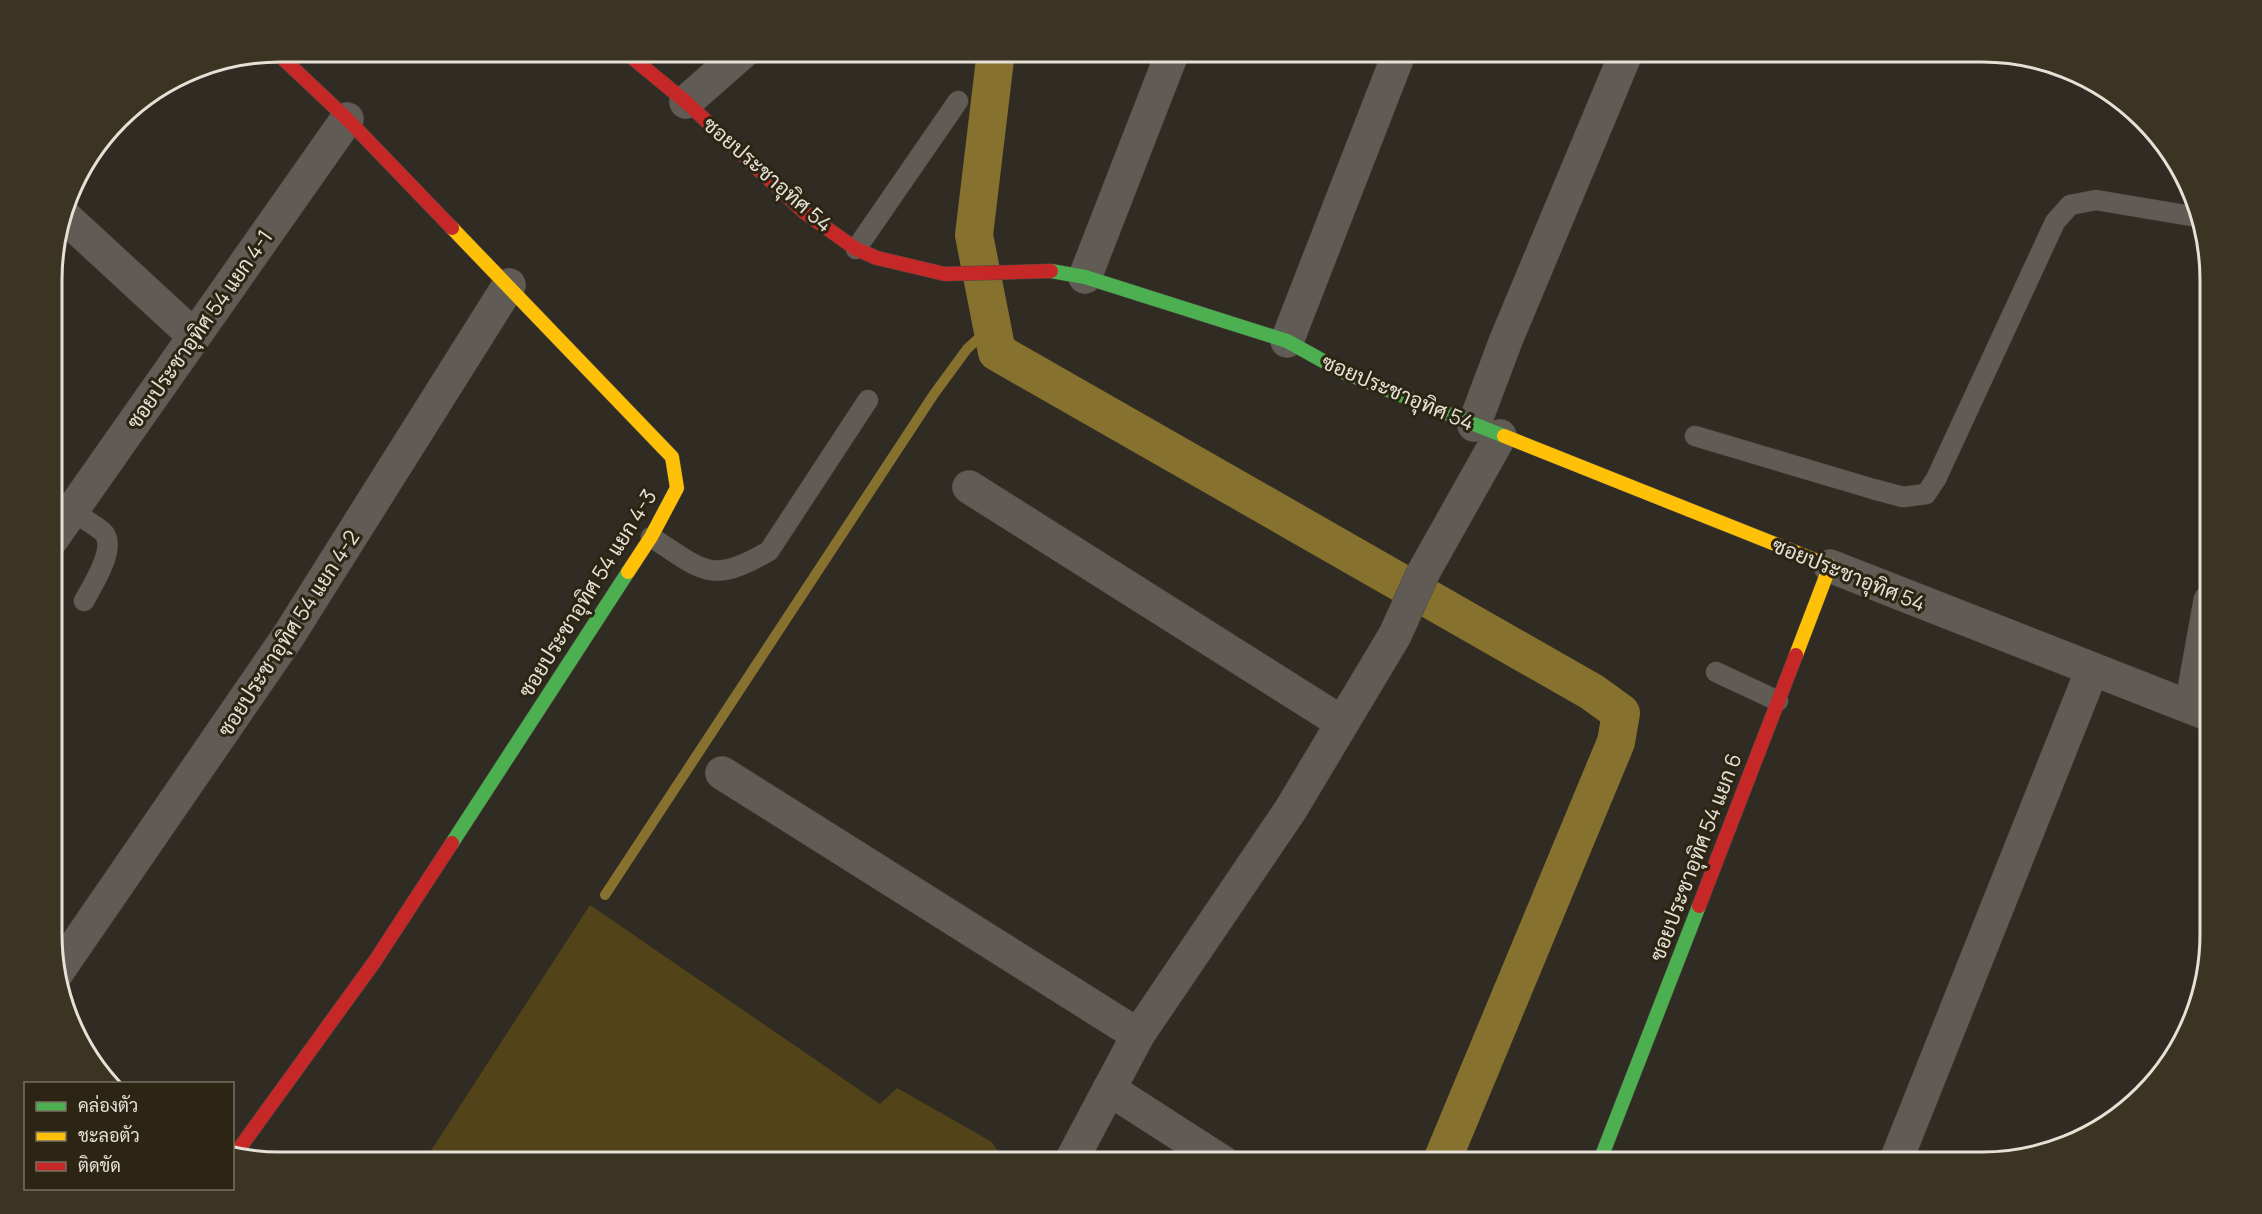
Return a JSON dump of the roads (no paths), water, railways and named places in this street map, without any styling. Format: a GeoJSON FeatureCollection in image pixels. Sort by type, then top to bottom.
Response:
{"type":"FeatureCollection","features":[{"type":"Feature","properties":{"kind":"street","name":"ซอยประชาอุทิศ 54 แยก 4-3"},"geometry":{"type":"LineString","coordinates":[[239,1148],[375,961],[651,537],[677,488],[672,457],[509,285],[347,119],[287,62]]}},
{"type":"Feature","properties":{"kind":"street","name":"ซอยประชาอุทิศ 54"},"geometry":{"type":"LineString","coordinates":[[637,62],[686,102],[804,212],[856,249],[878,258],[945,274],[1015,274],[1055,271],[1085,277],[1287,341],[1345,373],[2092,670],[2200,711]]}},
{"type":"Feature","properties":{"kind":"street"},"geometry":{"type":"LineString","coordinates":[[686,102],[731,62]]}},
{"type":"Feature","properties":{"kind":"street"},"geometry":{"type":"LineString","coordinates":[[1085,277],[1169,62]]}},
{"type":"Feature","properties":{"kind":"street"},"geometry":{"type":"LineString","coordinates":[[1287,341],[1396,62]]}},
{"type":"Feature","properties":{"kind":"street"},"geometry":{"type":"LineString","coordinates":[[1076,1152],[1138,1035],[1291,810],[1341,722],[1395,635],[1487,430],[1506,340],[1622,62]]}},
{"type":"Feature","properties":{"kind":"street","name":"ซอยประชาอุทิศ 54 แยก 4-1"},"geometry":{"type":"LineString","coordinates":[[62,525],[347,119]]}},
{"type":"Feature","properties":{"kind":"street"},"geometry":{"type":"LineString","coordinates":[[70,221],[194,336]]}},
{"type":"Feature","properties":{"kind":"street","name":"ซอยประชาอุทิศ 54 แยก 4-2"},"geometry":{"type":"LineString","coordinates":[[63,964],[289,635],[509,285]]}},
{"type":"Feature","properties":{"kind":"street"},"geometry":{"type":"LineString","coordinates":[[969,487],[1341,722]]}},
{"type":"Feature","properties":{"kind":"street","name":"ซอยประชาอุทิศ 54 แยก 6"},"geometry":{"type":"LineString","coordinates":[[1603,1152],[1830,566]]}},
{"type":"Feature","properties":{"kind":"street"},"geometry":{"type":"LineString","coordinates":[[1899,1152],[2092,670]]}},
{"type":"Feature","properties":{"kind":"street"},"geometry":{"type":"LineString","coordinates":[[722,773],[1138,1035]]}},
{"type":"Feature","properties":{"kind":"street"},"geometry":{"type":"LineString","coordinates":[[1109,1089],[1207,1152]]}},
{"type":"Feature","properties":{"kind":"lane"},"geometry":{"type":"LineString","coordinates":[[856,249],[958,101]]}},
{"type":"Feature","properties":{"kind":"lane"},"geometry":{"type":"LineString","coordinates":[[1695,436],[1873,489],[1903,496],[1926,494],[1936,479],[2055,222],[2070,205],[2096,200],[2191,216]]}},
{"type":"Feature","properties":{"kind":"lane"},"geometry":{"type":"LineString","coordinates":[[651,537],[698,567],[721,572],[744,565],[769,551],[868,400]]}},
{"type":"Feature","properties":{"kind":"lane"},"geometry":{"type":"LineString","coordinates":[[72,511],[105,534],[108,541],[108,552],[84,601]]}},
{"type":"Feature","properties":{"kind":"lane"},"geometry":{"type":"LineString","coordinates":[[1716,672],[1778,701]]}},
{"type":"Feature","properties":{"kind":"waterway"},"geometry":{"type":"LineString","coordinates":[[995,62],[974,235],[997,352],[1592,692],[1621,713],[1616,742],[1446,1152]]}},
{"type":"Feature","properties":{"kind":"waterway"},"geometry":{"type":"LineString","coordinates":[[605,895],[934,394],[967,349],[992,326]]}}]}
